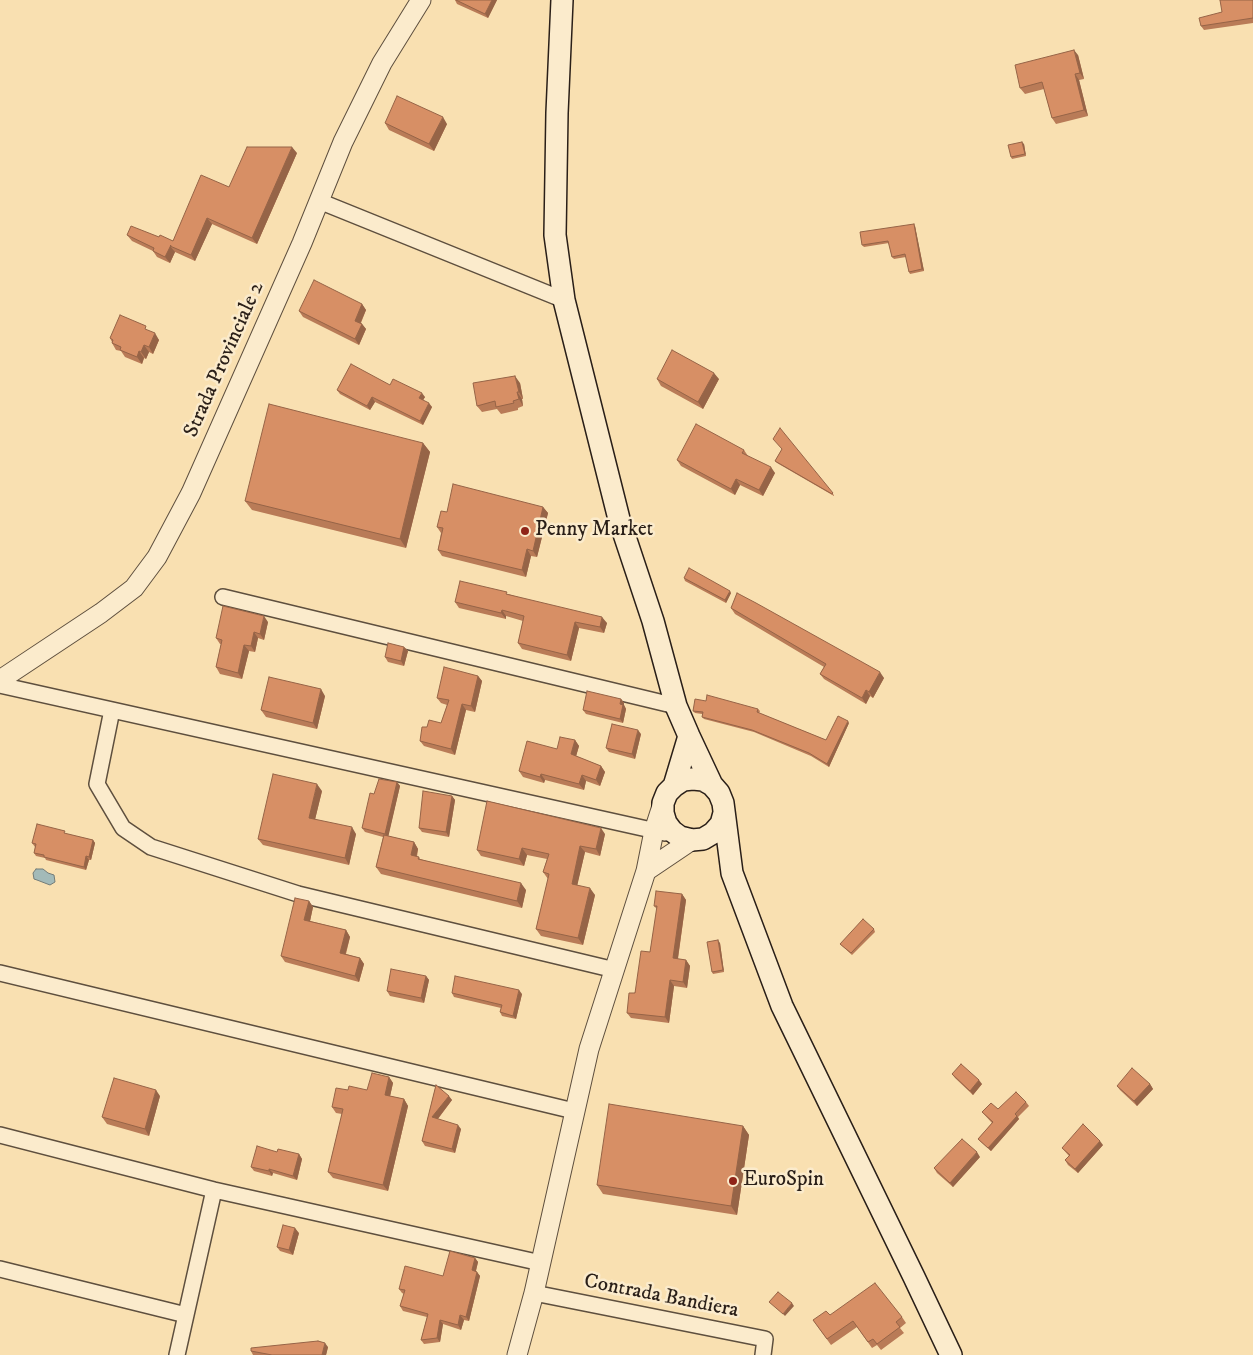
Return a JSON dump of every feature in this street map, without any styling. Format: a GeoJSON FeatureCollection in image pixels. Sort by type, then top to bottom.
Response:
{"type":"FeatureCollection","features":[{"type":"Feature","properties":{"kind":"main road"},"geometry":{"type":"LineString","coordinates":[[555,0],[561,27]]}},
{"type":"Feature","properties":{"kind":"main road"},"geometry":{"type":"LineString","coordinates":[[562,0],[557,114],[555,235],[564,300],[619,520],[653,621],[676,706],[712,785],[724,802],[732,873],[782,1006],[951,1355]]}},
{"type":"Feature","properties":{"kind":"main road"},"geometry":{"type":"LineString","coordinates":[[689,736],[663,813],[666,823],[672,831],[691,838],[732,873]]}},
{"type":"Feature","properties":{"kind":"main road"},"geometry":{"type":"LineString","coordinates":[[669,794],[683,780],[704,780],[712,785]]}},
{"type":"Feature","properties":{"kind":"main road"},"geometry":{"type":"LineString","coordinates":[[691,838],[717,828],[724,813]]}},
{"type":"Feature","properties":{"kind":"street","name":"Strada Provinciale 2"},"geometry":{"type":"LineString","coordinates":[[0,680],[101,613],[134,588],[157,557],[191,494],[343,142],[382,63],[421,0]]}},
{"type":"Feature","properties":{"kind":"street"},"geometry":{"type":"LineString","coordinates":[[319,201],[564,300]]}},
{"type":"Feature","properties":{"kind":"street"},"geometry":{"type":"LineString","coordinates":[[223,597],[676,706]]}},
{"type":"Feature","properties":{"kind":"street"},"geometry":{"type":"LineString","coordinates":[[0,684],[691,838]]}},
{"type":"Feature","properties":{"kind":"street"},"geometry":{"type":"LineString","coordinates":[[112,710],[97,784],[123,828],[151,847],[298,894],[614,970]]}},
{"type":"Feature","properties":{"kind":"street"},"geometry":{"type":"LineString","coordinates":[[517,1355],[534,1293],[574,1111],[590,1050],[646,871],[654,831],[669,794]]}},
{"type":"Feature","properties":{"kind":"street"},"geometry":{"type":"LineString","coordinates":[[646,871],[691,838]]}},
{"type":"Feature","properties":{"kind":"street"},"geometry":{"type":"LineString","coordinates":[[0,973],[574,1111]]}},
{"type":"Feature","properties":{"kind":"street"},"geometry":{"type":"LineString","coordinates":[[0,1135],[214,1190],[541,1263]]}},
{"type":"Feature","properties":{"kind":"street"},"geometry":{"type":"LineString","coordinates":[[177,1355],[214,1190]]}},
{"type":"Feature","properties":{"kind":"street"},"geometry":{"type":"LineString","coordinates":[[0,1269],[186,1315]]}},
{"type":"Feature","properties":{"kind":"street","name":"Contrada Bandiera"},"geometry":{"type":"LineString","coordinates":[[534,1293],[765,1340],[763,1355]]}},
{"type":"Feature","properties":{"kind":"water"},"geometry":{"type":"Polygon","coordinates":[[[36,869],[43,869],[54,875],[55,882],[50,885],[34,879],[33,873],[36,869]]]}},
{"type":"Feature","properties":{"kind":"building"},"geometry":{"type":"Polygon","coordinates":[[[456,0],[492,0],[485,14],[456,0]]]}},
{"type":"Feature","properties":{"kind":"building"},"geometry":{"type":"Polygon","coordinates":[[[1220,0],[1253,0],[1253,18],[1201,26],[1199,18],[1222,12],[1220,0]]]}},
{"type":"Feature","properties":{"kind":"building"},"geometry":{"type":"Polygon","coordinates":[[[1074,50],[1080,73],[1075,74],[1084,110],[1052,118],[1042,82],[1020,88],[1015,65],[1074,50]]]}},
{"type":"Feature","properties":{"kind":"building"},"geometry":{"type":"Polygon","coordinates":[[[397,96],[443,117],[429,144],[385,123],[397,96]]]}},
{"type":"Feature","properties":{"kind":"building"},"geometry":{"type":"Polygon","coordinates":[[[1022,142],[1025,154],[1011,157],[1008,145],[1022,142]]]}},
{"type":"Feature","properties":{"kind":"building"},"geometry":{"type":"Polygon","coordinates":[[[247,147],[292,147],[252,238],[207,218],[191,255],[170,246],[165,257],[153,251],[154,248],[127,235],[131,226],[173,241],[201,175],[229,187],[247,147]]]}},
{"type":"Feature","properties":{"kind":"building"},"geometry":{"type":"Polygon","coordinates":[[[914,224],[922,269],[909,272],[905,254],[892,257],[888,241],[862,245],[860,232],[914,224]]]}},
{"type":"Feature","properties":{"kind":"building"},"geometry":{"type":"Polygon","coordinates":[[[314,280],[362,304],[355,321],[362,324],[355,339],[299,311],[314,280]]]}},
{"type":"Feature","properties":{"kind":"building"},"geometry":{"type":"Polygon","coordinates":[[[120,315],[146,326],[145,329],[155,333],[149,347],[144,345],[137,357],[120,350],[121,347],[112,343],[113,340],[110,338],[120,315]]]}},
{"type":"Feature","properties":{"kind":"building"},"geometry":{"type":"Polygon","coordinates":[[[672,350],[714,373],[698,402],[657,379],[672,350]]]}},
{"type":"Feature","properties":{"kind":"building"},"geometry":{"type":"Polygon","coordinates":[[[351,364],[390,385],[393,379],[422,393],[419,398],[429,403],[420,421],[372,397],[367,406],[337,390],[351,364]]]}},
{"type":"Feature","properties":{"kind":"building"},"geometry":{"type":"Polygon","coordinates":[[[515,376],[519,399],[513,401],[514,403],[496,407],[495,401],[477,406],[473,383],[515,376]]]}},
{"type":"Feature","properties":{"kind":"building"},"geometry":{"type":"Polygon","coordinates":[[[269,404],[423,443],[400,539],[245,501],[269,404]]]}},
{"type":"Feature","properties":{"kind":"building"},"geometry":{"type":"Polygon","coordinates":[[[696,424],[744,450],[742,453],[771,467],[759,490],[736,479],[731,489],[677,460],[696,424]]]}},
{"type":"Feature","properties":{"kind":"building"},"geometry":{"type":"Polygon","coordinates":[[[780,428],[832,494],[775,461],[782,449],[773,439],[780,428]]]}},
{"type":"Feature","properties":{"kind":"building"},"geometry":{"type":"Polygon","coordinates":[[[453,484],[543,507],[533,551],[527,549],[522,570],[438,550],[443,528],[437,527],[441,511],[447,512],[453,484]]]}},
{"type":"Feature","properties":{"kind":"building"},"geometry":{"type":"Polygon","coordinates":[[[689,568],[730,591],[725,600],[684,578],[689,568]]]}},
{"type":"Feature","properties":{"kind":"building"},"geometry":{"type":"Polygon","coordinates":[[[460,581],[602,617],[600,627],[575,622],[567,655],[518,643],[524,616],[502,610],[501,613],[455,602],[460,581]]]}},
{"type":"Feature","properties":{"kind":"building"},"geometry":{"type":"Polygon","coordinates":[[[737,593],[880,672],[869,692],[866,690],[862,698],[820,674],[826,664],[731,608],[737,593]]]}},
{"type":"Feature","properties":{"kind":"building"},"geometry":{"type":"Polygon","coordinates":[[[223,606],[264,616],[260,634],[254,632],[251,646],[244,645],[238,673],[216,667],[222,640],[216,638],[223,606]]]}},
{"type":"Feature","properties":{"kind":"building"},"geometry":{"type":"Polygon","coordinates":[[[388,643],[404,647],[401,661],[385,657],[388,643]]]}},
{"type":"Feature","properties":{"kind":"building"},"geometry":{"type":"Polygon","coordinates":[[[444,667],[478,676],[471,706],[462,704],[451,749],[420,741],[422,727],[427,727],[429,720],[441,723],[449,700],[437,698],[444,667]]]}},
{"type":"Feature","properties":{"kind":"building"},"geometry":{"type":"Polygon","coordinates":[[[269,677],[321,689],[313,723],[261,710],[269,677]]]}},
{"type":"Feature","properties":{"kind":"building"},"geometry":{"type":"Polygon","coordinates":[[[587,691],[621,699],[620,704],[623,705],[620,719],[583,710],[587,691]]]}},
{"type":"Feature","properties":{"kind":"building"},"geometry":{"type":"Polygon","coordinates":[[[707,695],[758,709],[757,712],[826,740],[838,716],[848,721],[827,764],[809,753],[752,730],[702,717],[703,712],[693,711],[695,699],[706,701],[707,695]]]}},
{"type":"Feature","properties":{"kind":"building"},"geometry":{"type":"Polygon","coordinates":[[[612,724],[638,730],[632,754],[606,748],[612,724]]]}},
{"type":"Feature","properties":{"kind":"building"},"geometry":{"type":"Polygon","coordinates":[[[560,737],[575,740],[571,754],[601,766],[596,780],[582,775],[579,784],[541,774],[540,777],[519,771],[527,741],[557,749],[560,737]]]}},
{"type":"Feature","properties":{"kind":"building"},"geometry":{"type":"Polygon","coordinates":[[[273,774],[317,784],[309,818],[352,827],[345,858],[258,839],[273,774]]]}},
{"type":"Feature","properties":{"kind":"building"},"geometry":{"type":"Polygon","coordinates":[[[379,779],[397,782],[385,834],[362,828],[370,793],[374,794],[379,779]]]}},
{"type":"Feature","properties":{"kind":"building"},"geometry":{"type":"Polygon","coordinates":[[[423,791],[452,796],[446,832],[419,828],[423,791]]]}},
{"type":"Feature","properties":{"kind":"building"},"geometry":{"type":"Polygon","coordinates":[[[487,801],[601,828],[596,849],[580,846],[572,884],[590,888],[578,938],[536,929],[549,874],[543,872],[549,854],[522,848],[519,859],[477,850],[487,801]]]}},
{"type":"Feature","properties":{"kind":"building"},"geometry":{"type":"Polygon","coordinates":[[[37,824],[93,840],[89,857],[86,856],[84,867],[34,853],[36,844],[32,843],[37,824]]]}},
{"type":"Feature","properties":{"kind":"building"},"geometry":{"type":"Polygon","coordinates":[[[384,835],[414,842],[411,855],[419,857],[418,859],[521,883],[517,901],[376,867],[384,835]]]}},
{"type":"Feature","properties":{"kind":"building"},"geometry":{"type":"Polygon","coordinates":[[[656,891],[682,894],[673,958],[686,960],[683,982],[670,980],[665,1017],[627,1013],[629,993],[635,993],[641,951],[650,952],[657,906],[654,906],[656,891]]]}},
{"type":"Feature","properties":{"kind":"building"},"geometry":{"type":"Polygon","coordinates":[[[295,898],[309,901],[304,920],[346,930],[340,953],[360,958],[355,976],[281,956],[295,898]]]}},
{"type":"Feature","properties":{"kind":"building"},"geometry":{"type":"Polygon","coordinates":[[[863,919],[874,929],[851,953],[840,944],[863,919]]]}},
{"type":"Feature","properties":{"kind":"building"},"geometry":{"type":"Polygon","coordinates":[[[718,940],[723,970],[712,972],[707,942],[718,940]]]}},
{"type":"Feature","properties":{"kind":"building"},"geometry":{"type":"Polygon","coordinates":[[[391,969],[426,976],[421,998],[387,991],[391,969]]]}},
{"type":"Feature","properties":{"kind":"building"},"geometry":{"type":"Polygon","coordinates":[[[455,976],[519,990],[513,1016],[500,1012],[502,1005],[452,993],[455,976]]]}},
{"type":"Feature","properties":{"kind":"building"},"geometry":{"type":"Polygon","coordinates":[[[961,1064],[979,1080],[970,1091],[952,1074],[961,1064]]]}},
{"type":"Feature","properties":{"kind":"building"},"geometry":{"type":"Polygon","coordinates":[[[1132,1068],[1150,1084],[1134,1101],[1117,1086],[1132,1068]]]}},
{"type":"Feature","properties":{"kind":"building"},"geometry":{"type":"Polygon","coordinates":[[[372,1073],[389,1077],[385,1095],[404,1099],[383,1185],[328,1172],[343,1109],[332,1107],[336,1088],[348,1090],[349,1086],[367,1090],[372,1073]]]}},
{"type":"Feature","properties":{"kind":"building"},"geometry":{"type":"Polygon","coordinates":[[[114,1078],[156,1090],[145,1129],[102,1117],[114,1078]]]}},
{"type":"Feature","properties":{"kind":"building"},"geometry":{"type":"Polygon","coordinates":[[[436,1085],[449,1096],[432,1117],[458,1125],[452,1149],[422,1141],[436,1085]]]}},
{"type":"Feature","properties":{"kind":"building"},"geometry":{"type":"Polygon","coordinates":[[[1016,1092],[1026,1102],[1015,1114],[1017,1116],[988,1148],[978,1139],[993,1122],[982,1112],[991,1103],[998,1109],[1016,1092]]]}},
{"type":"Feature","properties":{"kind":"building"},"geometry":{"type":"Polygon","coordinates":[[[609,1104],[743,1126],[731,1206],[597,1185],[609,1104]]]}},
{"type":"Feature","properties":{"kind":"building"},"geometry":{"type":"Polygon","coordinates":[[[1083,1124],[1100,1141],[1075,1169],[1065,1160],[1070,1155],[1062,1148],[1083,1124]]]}},
{"type":"Feature","properties":{"kind":"building"},"geometry":{"type":"Polygon","coordinates":[[[962,1139],[977,1152],[950,1183],[934,1168],[962,1139]]]}},
{"type":"Feature","properties":{"kind":"building"},"geometry":{"type":"Polygon","coordinates":[[[257,1146],[277,1152],[278,1149],[299,1154],[293,1176],[269,1169],[269,1171],[251,1167],[257,1146]]]}},
{"type":"Feature","properties":{"kind":"building"},"geometry":{"type":"Polygon","coordinates":[[[283,1225],[295,1228],[289,1250],[277,1247],[283,1225]]]}},
{"type":"Feature","properties":{"kind":"building"},"geometry":{"type":"Polygon","coordinates":[[[450,1251],[475,1258],[472,1270],[477,1272],[466,1317],[460,1315],[458,1325],[440,1320],[437,1338],[421,1340],[428,1314],[400,1306],[405,1290],[399,1289],[405,1266],[443,1276],[450,1251]]]}},
{"type":"Feature","properties":{"kind":"building"},"geometry":{"type":"Polygon","coordinates":[[[875,1283],[902,1317],[896,1322],[900,1327],[877,1344],[873,1339],[868,1342],[853,1321],[827,1339],[813,1320],[826,1311],[830,1315],[875,1283]]]}},
{"type":"Feature","properties":{"kind":"building"},"geometry":{"type":"Polygon","coordinates":[[[778,1292],[792,1303],[783,1314],[769,1302],[778,1292]]]}},
{"type":"Feature","properties":{"kind":"building"},"geometry":{"type":"Polygon","coordinates":[[[318,1341],[325,1343],[322,1355],[272,1355],[251,1351],[251,1348],[318,1341]]]}},
{"type":"Feature","properties":{"kind":"place","name":"Penny Market"},"geometry":{"type":"Point","coordinates":[525,531]}},
{"type":"Feature","properties":{"kind":"place","name":"EuroSpin"},"geometry":{"type":"Point","coordinates":[733,1181]}}]}
